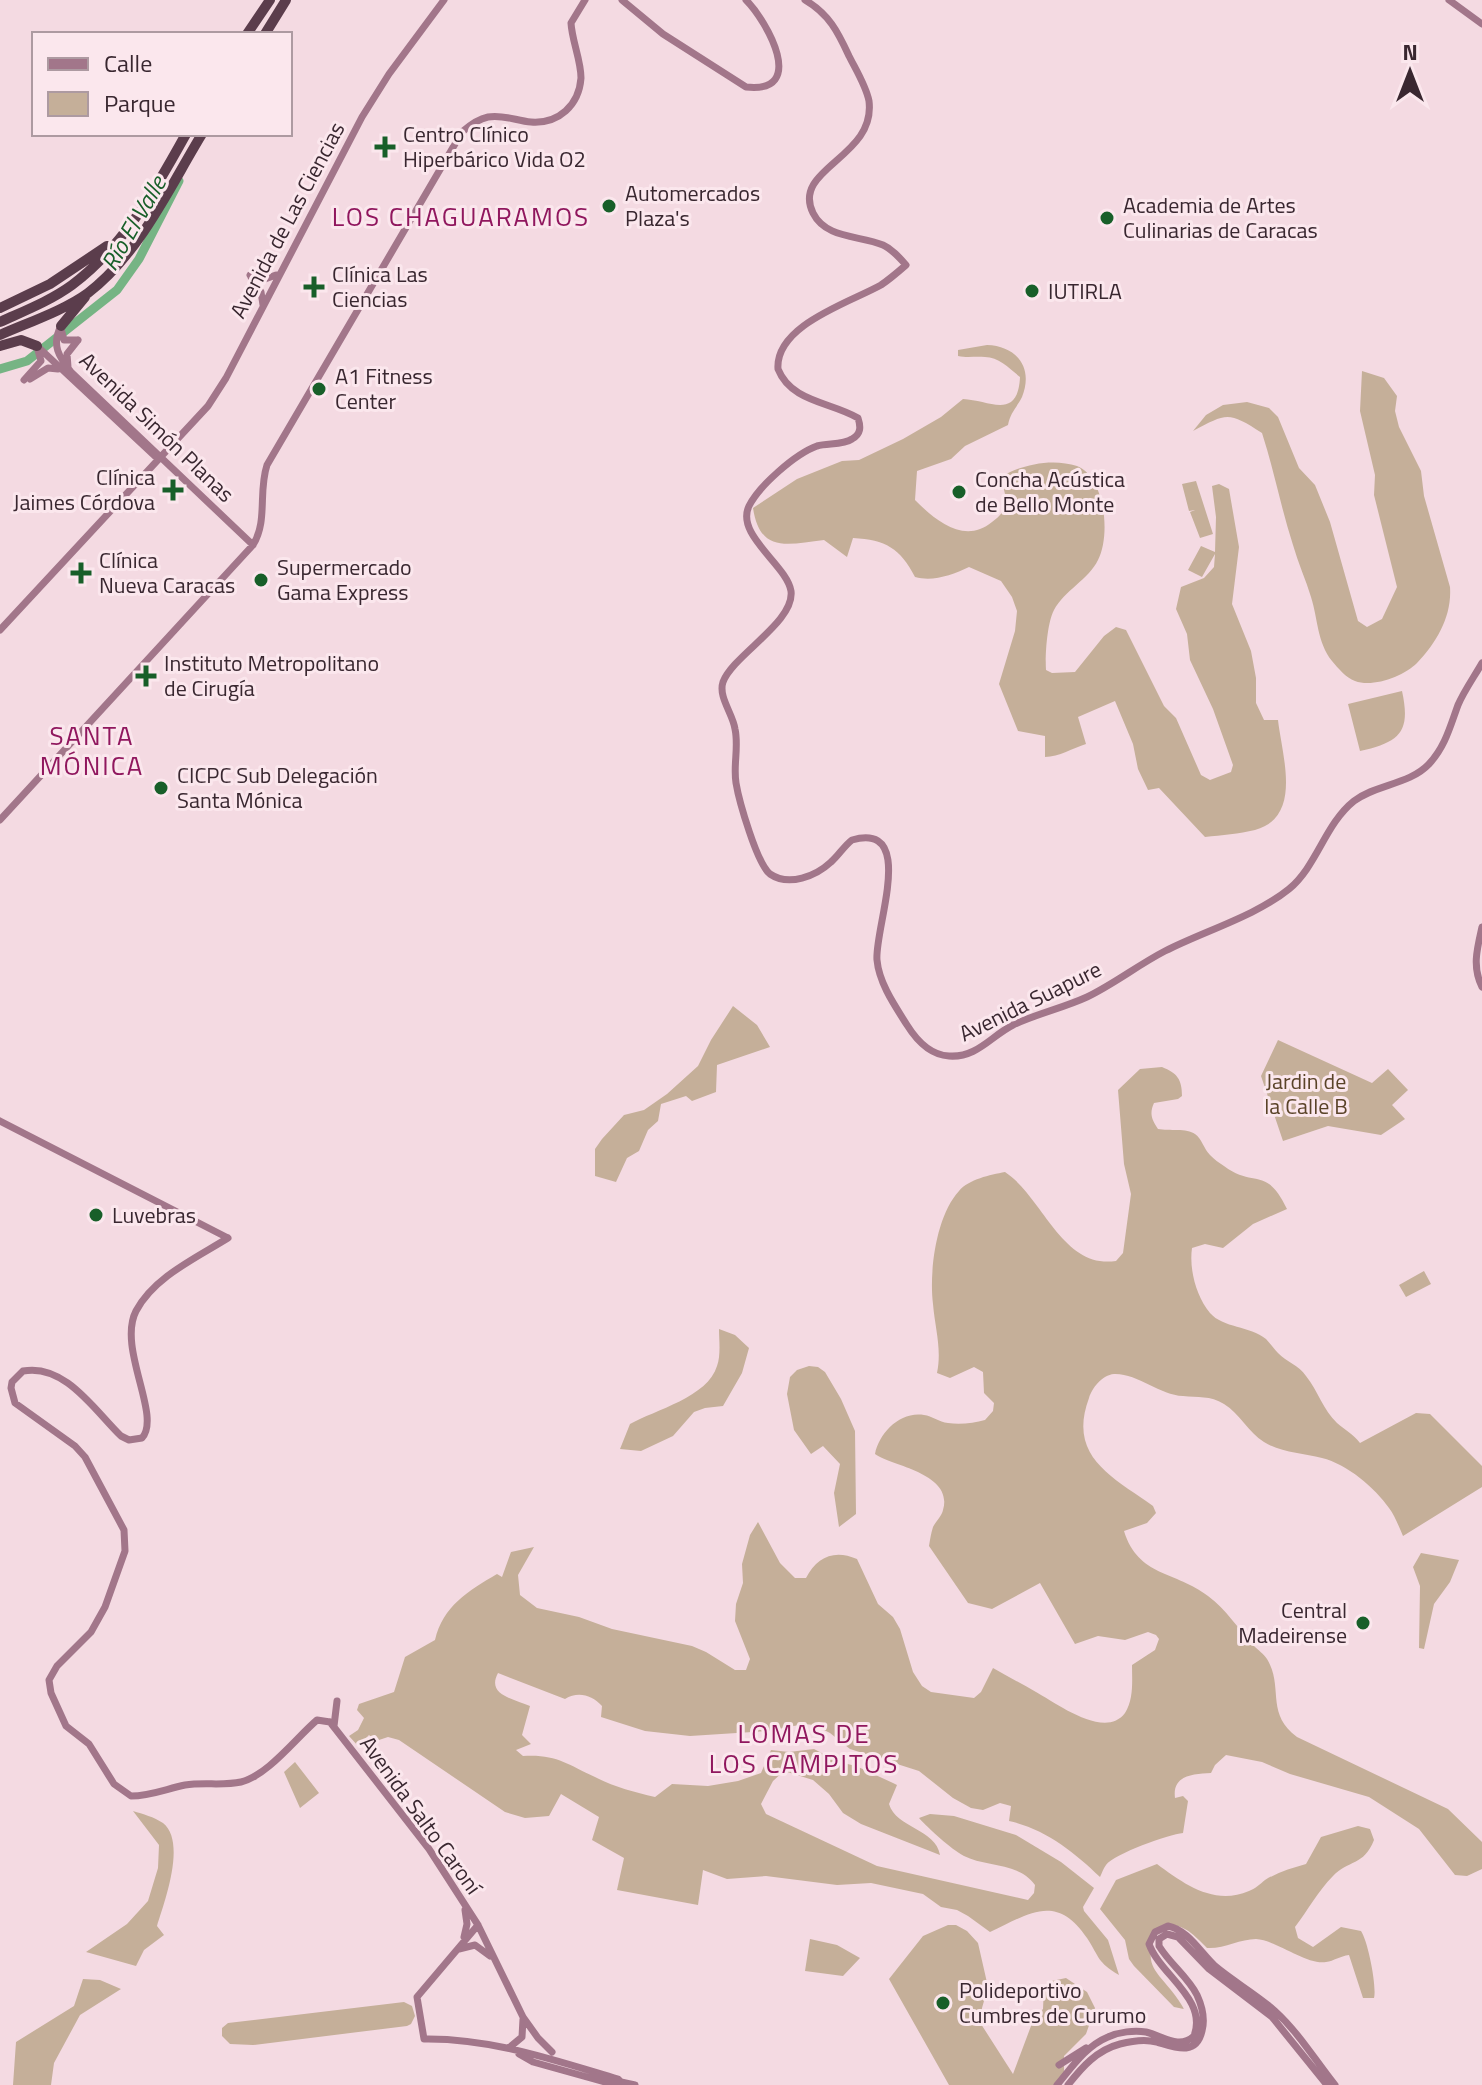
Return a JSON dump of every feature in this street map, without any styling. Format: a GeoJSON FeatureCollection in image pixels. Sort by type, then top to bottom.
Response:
{"type":"FeatureCollection","features":[{"type":"Feature","properties":{"kind":"highway"},"geometry":{"type":"LineString","coordinates":[[248,32],[270,0]]}},
{"type":"Feature","properties":{"kind":"highway"},"geometry":{"type":"LineString","coordinates":[[258,32],[279,0]]}},
{"type":"Feature","properties":{"kind":"highway"},"geometry":{"type":"LineString","coordinates":[[266,32],[286,0]]}},
{"type":"Feature","properties":{"kind":"highway"},"geometry":{"type":"LineString","coordinates":[[0,322],[53,297],[95,266],[147,202],[185,136]]}},
{"type":"Feature","properties":{"kind":"highway"},"geometry":{"type":"LineString","coordinates":[[61,326],[124,256],[198,136]]}},
{"type":"Feature","properties":{"kind":"highway"},"geometry":{"type":"LineString","coordinates":[[0,308],[50,284],[120,239]]}},
{"type":"Feature","properties":{"kind":"highway"},"geometry":{"type":"LineString","coordinates":[[0,335],[87,294]]}},
{"type":"Feature","properties":{"kind":"highway"},"geometry":{"type":"LineString","coordinates":[[0,346],[21,340],[37,346]]}},
{"type":"Feature","properties":{"kind":"street","name":"Avenida de Las Ciencias"},"geometry":{"type":"LineString","coordinates":[[0,630],[208,406],[226,378],[362,117],[389,74],[444,0]]}},
{"type":"Feature","properties":{"kind":"street"},"geometry":{"type":"LineString","coordinates":[[0,820],[253,545],[262,527],[262,486],[267,465],[462,132],[490,116],[543,122],[562,115],[571,107],[578,94],[581,72],[571,23],[585,0]]}},
{"type":"Feature","properties":{"kind":"street"},"geometry":{"type":"LineString","coordinates":[[622,0],[663,34],[746,87],[755,88],[773,80],[780,66],[774,42],[761,18],[746,0]]}},
{"type":"Feature","properties":{"kind":"street","name":"Avenida Suapure"},"geometry":{"type":"LineString","coordinates":[[805,0],[833,22],[866,90],[869,113],[861,137],[814,181],[810,195],[812,210],[820,223],[831,232],[852,235],[886,247],[906,265],[881,285],[820,314],[782,348],[778,369],[790,388],[858,418],[860,432],[851,441],[816,447],[794,460],[771,479],[750,505],[747,512],[751,532],[786,580],[790,597],[783,614],[724,680],[722,687],[735,725],[736,785],[759,855],[768,872],[781,879],[798,879],[822,870],[852,840],[874,838],[884,846],[890,873],[878,936],[879,971],[909,1028],[934,1053],[949,1056],[972,1052],[1013,1025],[1090,995],[1165,951],[1230,922],[1289,889],[1344,809],[1373,790],[1414,776],[1430,763],[1450,731],[1459,703],[1482,663]]}},
{"type":"Feature","properties":{"kind":"street"},"geometry":{"type":"LineString","coordinates":[[1449,0],[1482,24]]}},
{"type":"Feature","properties":{"kind":"street"},"geometry":{"type":"LineString","coordinates":[[263,305],[261,292],[250,275],[270,279],[281,270]]}},
{"type":"Feature","properties":{"kind":"street"},"geometry":{"type":"LineString","coordinates":[[61,326],[64,340],[78,340],[67,354],[71,372]]}},
{"type":"Feature","properties":{"kind":"street","name":"Avenida Simón Planas"},"geometry":{"type":"LineString","coordinates":[[61,326],[55,341],[56,350],[71,372],[253,545]]}},
{"type":"Feature","properties":{"kind":"street"},"geometry":{"type":"LineString","coordinates":[[37,346],[41,361],[24,380],[48,368],[61,370]]}},
{"type":"Feature","properties":{"kind":"street","name":"Avenida Simón Planas"},"geometry":{"type":"LineString","coordinates":[[37,346],[160,457]]}},
{"type":"Feature","properties":{"kind":"street"},"geometry":{"type":"LineString","coordinates":[[1482,927],[1476,961],[1476,972],[1482,987]]}},
{"type":"Feature","properties":{"kind":"street"},"geometry":{"type":"LineString","coordinates":[[0,1121],[228,1238],[158,1284],[135,1314],[131,1325],[131,1347],[147,1417],[147,1432],[142,1438],[129,1440],[121,1436],[84,1397],[46,1371],[23,1371],[12,1382],[15,1403],[85,1457],[126,1538],[125,1551],[105,1607],[91,1632],[52,1672],[49,1688],[66,1726],[89,1744],[114,1784],[131,1796],[153,1795],[185,1785],[243,1782],[255,1777],[314,1723],[332,1725]]}},
{"type":"Feature","properties":{"kind":"street"},"geometry":{"type":"LineString","coordinates":[[332,1725],[337,1701]]}},
{"type":"Feature","properties":{"kind":"street"},"geometry":{"type":"LineString","coordinates":[[329,1708],[332,1725]]}},
{"type":"Feature","properties":{"kind":"street","name":"Avenida Salto Caroní"},"geometry":{"type":"LineString","coordinates":[[332,1725],[429,1849],[478,1925],[523,2017],[560,2060]]}},
{"type":"Feature","properties":{"kind":"street"},"geometry":{"type":"LineString","coordinates":[[453,1952],[466,1931],[464,1904]]}},
{"type":"Feature","properties":{"kind":"street"},"geometry":{"type":"LineString","coordinates":[[478,1925],[417,1997],[424,2039],[470,2041],[506,2048],[533,2062],[560,2060],[633,2085]]}},
{"type":"Feature","properties":{"kind":"street"},"geometry":{"type":"LineString","coordinates":[[1059,2065],[1092,2045],[1123,2032],[1147,2032],[1180,2043],[1194,2036],[1196,2019],[1190,2002],[1149,1944],[1159,1928],[1173,1927],[1283,2019],[1335,2085]]}},
{"type":"Feature","properties":{"kind":"street"},"geometry":{"type":"LineString","coordinates":[[1068,2085],[1093,2058],[1114,2046],[1149,2041],[1179,2050],[1198,2041],[1203,2027],[1202,2009],[1195,1991],[1159,1946],[1159,1939],[1167,1934],[1178,1937],[1209,1969],[1272,2017],[1327,2085]]}},
{"type":"Feature","properties":{"kind":"street"},"geometry":{"type":"LineString","coordinates":[[453,1952],[470,1945],[480,1947],[489,1954],[498,1969]]}},
{"type":"Feature","properties":{"kind":"street"},"geometry":{"type":"LineString","coordinates":[[506,2048],[515,2045],[522,2037],[523,2017]]}},
{"type":"Feature","properties":{"kind":"street"},"geometry":{"type":"LineString","coordinates":[[1057,2085],[1092,2045]]}},
{"type":"Feature","properties":{"kind":"green space"},"geometry":{"type":"Polygon","coordinates":[[[987,345],[1006,349],[1020,360],[1026,376],[1022,397],[1008,425],[965,446],[951,459],[917,471],[915,500],[950,527],[971,531],[992,522],[1003,511],[1006,499],[1001,477],[1009,472],[1048,463],[1077,466],[1086,472],[1094,482],[1103,508],[1102,549],[1094,567],[1054,610],[1048,631],[1046,670],[1052,673],[1075,672],[1104,636],[1116,627],[1126,630],[1164,706],[1176,718],[1201,775],[1210,780],[1231,772],[1233,765],[1213,709],[1190,660],[1187,634],[1176,609],[1181,587],[1204,578],[1214,567],[1215,554],[1202,577],[1188,570],[1201,546],[1215,552],[1216,517],[1212,486],[1219,484],[1229,489],[1239,547],[1232,604],[1251,651],[1256,703],[1264,720],[1278,720],[1285,767],[1284,799],[1270,823],[1255,830],[1205,837],[1159,788],[1148,790],[1115,701],[1078,717],[1086,744],[1045,757],[1045,736],[1018,731],[999,684],[1015,631],[1017,611],[1001,581],[969,567],[942,577],[915,577],[897,552],[874,541],[853,538],[847,557],[824,540],[778,543],[762,533],[753,508],[797,479],[842,461],[859,460],[903,439],[941,417],[963,399],[1000,405],[1014,399],[1020,377],[1008,367],[990,358],[958,356],[958,350],[987,345]]]}},
{"type":"Feature","properties":{"kind":"green space"},"geometry":{"type":"Polygon","coordinates":[[[1362,371],[1384,378],[1397,396],[1395,411],[1399,427],[1421,471],[1424,496],[1450,587],[1446,618],[1424,655],[1404,672],[1388,680],[1370,683],[1355,681],[1345,675],[1323,646],[1262,433],[1228,417],[1193,431],[1206,415],[1223,405],[1247,402],[1269,408],[1278,417],[1299,468],[1315,485],[1330,522],[1358,621],[1367,627],[1382,619],[1397,587],[1374,495],[1375,475],[1360,411],[1362,371]]]}},
{"type":"Feature","properties":{"kind":"green space"},"geometry":{"type":"Polygon","coordinates":[[[1196,481],[1213,534],[1200,538],[1190,512],[1195,510],[1189,511],[1182,484],[1196,481]]]}},
{"type":"Feature","properties":{"kind":"green space"},"geometry":{"type":"Polygon","coordinates":[[[1402,691],[1405,716],[1399,733],[1385,744],[1360,751],[1348,704],[1402,691]]]}},
{"type":"Feature","properties":{"kind":"green space"},"geometry":{"type":"Polygon","coordinates":[[[733,1006],[757,1025],[770,1047],[717,1065],[716,1092],[692,1101],[686,1096],[661,1104],[658,1121],[648,1130],[639,1151],[627,1158],[616,1182],[595,1176],[595,1149],[602,1139],[624,1115],[644,1110],[698,1066],[733,1006]]]}},
{"type":"Feature","properties":{"kind":"green space","name":"Jardin de la Calle B"},"geometry":{"type":"Polygon","coordinates":[[[1278,1040],[1372,1083],[1388,1069],[1408,1090],[1392,1105],[1405,1119],[1381,1135],[1328,1126],[1283,1141],[1261,1076],[1278,1040]]]}},
{"type":"Feature","properties":{"kind":"green space"},"geometry":{"type":"Polygon","coordinates":[[[1162,1067],[1178,1077],[1182,1096],[1154,1103],[1152,1117],[1158,1129],[1192,1132],[1220,1164],[1273,1187],[1287,1209],[1253,1224],[1223,1248],[1205,1244],[1192,1248],[1195,1282],[1210,1313],[1222,1322],[1266,1339],[1281,1356],[1303,1372],[1332,1418],[1360,1443],[1416,1413],[1430,1414],[1482,1466],[1482,1487],[1403,1536],[1383,1500],[1360,1478],[1341,1466],[1322,1458],[1271,1446],[1258,1438],[1230,1408],[1219,1401],[1174,1395],[1131,1377],[1114,1374],[1105,1377],[1090,1394],[1084,1418],[1084,1436],[1089,1450],[1109,1475],[1153,1506],[1156,1513],[1147,1523],[1124,1531],[1139,1557],[1148,1565],[1208,1596],[1266,1657],[1272,1669],[1278,1709],[1287,1728],[1297,1737],[1448,1809],[1482,1842],[1482,1869],[1467,1876],[1455,1875],[1419,1829],[1369,1797],[1290,1774],[1262,1762],[1226,1755],[1211,1773],[1185,1777],[1177,1785],[1175,1798],[1183,1796],[1188,1801],[1183,1833],[1130,1850],[1106,1865],[1100,1877],[1058,1843],[1035,1830],[1009,1821],[1011,1806],[1000,1803],[983,1810],[971,1808],[919,1771],[850,1749],[814,1725],[690,1736],[645,1731],[601,1717],[602,1706],[589,1697],[575,1695],[565,1699],[498,1673],[495,1680],[499,1691],[530,1706],[522,1735],[531,1744],[516,1750],[523,1756],[561,1761],[624,1789],[655,1797],[672,1784],[708,1786],[738,1781],[761,1773],[771,1750],[789,1752],[814,1749],[897,1785],[889,1804],[893,1812],[931,1839],[940,1855],[861,1824],[843,1813],[829,1794],[813,1780],[784,1771],[773,1781],[761,1804],[766,1814],[877,1866],[1028,1900],[1034,1893],[1035,1885],[1028,1878],[1020,1872],[964,1856],[919,1818],[930,1814],[954,1816],[1016,1835],[1061,1862],[1094,1888],[1083,1907],[1084,1911],[1108,1940],[1119,1975],[1103,1963],[1076,1924],[1053,1911],[1030,1914],[990,1932],[968,1916],[941,1907],[923,1894],[871,1883],[837,1885],[766,1876],[727,1879],[703,1870],[698,1905],[617,1890],[624,1858],[592,1840],[599,1817],[561,1794],[549,1816],[525,1818],[505,1812],[399,1740],[388,1737],[376,1741],[369,1735],[358,1746],[349,1736],[358,1730],[364,1718],[357,1710],[359,1704],[394,1692],[405,1657],[435,1640],[450,1609],[497,1574],[502,1577],[511,1552],[534,1547],[518,1575],[520,1595],[537,1608],[579,1617],[612,1629],[692,1646],[735,1670],[746,1670],[750,1659],[735,1621],[736,1604],[743,1583],[742,1564],[750,1535],[758,1522],[780,1563],[795,1578],[806,1578],[815,1565],[827,1557],[841,1555],[857,1559],[878,1604],[893,1617],[900,1629],[913,1672],[922,1686],[931,1692],[974,1698],[981,1692],[993,1668],[1080,1717],[1105,1723],[1125,1713],[1132,1689],[1132,1665],[1155,1650],[1159,1639],[1156,1635],[1148,1632],[1125,1640],[1098,1636],[1075,1644],[1040,1583],[992,1609],[968,1603],[929,1546],[933,1527],[943,1510],[944,1497],[939,1487],[931,1479],[875,1454],[886,1431],[907,1416],[924,1415],[962,1424],[985,1420],[993,1411],[994,1403],[984,1393],[983,1372],[974,1367],[950,1378],[937,1373],[933,1261],[945,1215],[959,1191],[986,1176],[1005,1172],[1018,1183],[1067,1243],[1081,1254],[1097,1260],[1116,1261],[1123,1253],[1131,1194],[1124,1164],[1118,1090],[1140,1069],[1162,1067]]]}},
{"type":"Feature","properties":{"kind":"green space"},"geometry":{"type":"Polygon","coordinates":[[[1424,1271],[1431,1284],[1406,1297],[1399,1285],[1424,1271]]]}},
{"type":"Feature","properties":{"kind":"green space"},"geometry":{"type":"Polygon","coordinates":[[[719,1329],[735,1335],[749,1348],[742,1373],[723,1406],[694,1412],[673,1436],[641,1451],[620,1449],[630,1424],[680,1401],[712,1377],[719,1357],[719,1329]]]}},
{"type":"Feature","properties":{"kind":"green space"},"geometry":{"type":"Polygon","coordinates":[[[809,1366],[825,1372],[855,1431],[856,1514],[839,1527],[834,1493],[840,1464],[823,1446],[811,1454],[794,1430],[787,1394],[790,1377],[797,1370],[809,1366]]]}},
{"type":"Feature","properties":{"kind":"green space"},"geometry":{"type":"Polygon","coordinates":[[[1421,1553],[1459,1560],[1450,1582],[1434,1604],[1424,1649],[1419,1648],[1420,1586],[1413,1567],[1421,1553]]]}},
{"type":"Feature","properties":{"kind":"green space"},"geometry":{"type":"Polygon","coordinates":[[[295,1762],[319,1793],[300,1808],[284,1772],[295,1762]]]}},
{"type":"Feature","properties":{"kind":"green space"},"geometry":{"type":"Polygon","coordinates":[[[133,1811],[163,1823],[170,1832],[173,1844],[172,1873],[157,1926],[164,1935],[144,1950],[136,1966],[86,1952],[127,1924],[148,1901],[158,1868],[159,1845],[133,1811]]]}},
{"type":"Feature","properties":{"kind":"green space"},"geometry":{"type":"Polygon","coordinates":[[[1358,1826],[1370,1829],[1374,1840],[1370,1848],[1361,1859],[1333,1876],[1295,1927],[1298,1938],[1313,1947],[1341,1927],[1361,1931],[1371,1964],[1374,1998],[1363,1998],[1349,1955],[1318,1962],[1256,1939],[1207,1948],[1182,1928],[1162,1925],[1154,1940],[1151,1962],[1184,2009],[1174,2007],[1134,1966],[1129,1959],[1125,1940],[1100,1909],[1116,1880],[1157,1864],[1200,1891],[1224,1896],[1249,1891],[1275,1875],[1306,1864],[1321,1837],[1358,1826]]]}},
{"type":"Feature","properties":{"kind":"green space","name":"Polideportivo Cumbres de Curumo"},"geometry":{"type":"Polygon","coordinates":[[[948,1925],[956,1925],[967,1931],[978,1943],[988,1987],[981,2024],[1013,2074],[1034,2018],[1043,2009],[1047,1982],[1066,1978],[1087,1992],[1095,2008],[1086,2034],[1064,2056],[1064,2079],[1057,2085],[949,2085],[889,1979],[923,1936],[948,1925]]]}},
{"type":"Feature","properties":{"kind":"green space"},"geometry":{"type":"Polygon","coordinates":[[[810,1939],[837,1945],[860,1958],[843,1976],[805,1971],[810,1939]]]}},
{"type":"Feature","properties":{"kind":"green space"},"geometry":{"type":"Polygon","coordinates":[[[83,1979],[100,1980],[121,1989],[80,2015],[54,2063],[51,2085],[13,2085],[16,2042],[74,2006],[83,1979]]]}},
{"type":"Feature","properties":{"kind":"green space"},"geometry":{"type":"Polygon","coordinates":[[[404,2002],[412,2006],[415,2016],[407,2026],[253,2045],[230,2044],[222,2036],[222,2028],[228,2023],[404,2002]]]}},
{"type":"Feature","properties":{"kind":"waterway","name":"Río El Valle"},"geometry":{"type":"LineString","coordinates":[[0,369],[27,361],[117,290],[139,259],[179,181]]}},
{"type":"Feature","properties":{"kind":"place","name":"Centro Clínico Hiperbárico Vida O2"},"geometry":{"type":"Point","coordinates":[385,147]}},
{"type":"Feature","properties":{"kind":"place","name":"Automercados Plaza's"},"geometry":{"type":"Point","coordinates":[609,206]}},
{"type":"Feature","properties":{"kind":"place","name":"Academia de Artes Culinarias de Caracas"},"geometry":{"type":"Point","coordinates":[1107,218]}},
{"type":"Feature","properties":{"kind":"place","name":"Clínica Las Ciencias"},"geometry":{"type":"Point","coordinates":[314,287]}},
{"type":"Feature","properties":{"kind":"place","name":"IUTIRLA"},"geometry":{"type":"Point","coordinates":[1032,291]}},
{"type":"Feature","properties":{"kind":"place","name":"A1 Fitness Center"},"geometry":{"type":"Point","coordinates":[319,389]}},
{"type":"Feature","properties":{"kind":"place","name":"Clínica Jaimes Córdova"},"geometry":{"type":"Point","coordinates":[173,490]}},
{"type":"Feature","properties":{"kind":"place","name":"Concha Acústica de Bello Monte"},"geometry":{"type":"Point","coordinates":[959,492]}},
{"type":"Feature","properties":{"kind":"place","name":"Clínica Nueva Caracas"},"geometry":{"type":"Point","coordinates":[81,573]}},
{"type":"Feature","properties":{"kind":"place","name":"Supermercado Gama Express"},"geometry":{"type":"Point","coordinates":[261,580]}},
{"type":"Feature","properties":{"kind":"place","name":"Instituto Metropolitano de Cirugía"},"geometry":{"type":"Point","coordinates":[146,676]}},
{"type":"Feature","properties":{"kind":"place","name":"CICPC Sub Delegación Santa Mónica"},"geometry":{"type":"Point","coordinates":[161,788]}},
{"type":"Feature","properties":{"kind":"place","name":"Luvebras"},"geometry":{"type":"Point","coordinates":[96,1215]}},
{"type":"Feature","properties":{"kind":"place","name":"Central Madeirense"},"geometry":{"type":"Point","coordinates":[1363,1623]}},
{"type":"Feature","properties":{"kind":"place","name":"Polideportivo Cumbres de Curumo"},"geometry":{"type":"Point","coordinates":[943,2003]}},
{"type":"Feature","properties":{"kind":"district","name":"LOS CHAGUARAMOS"},"geometry":{"type":"Point","coordinates":[461,216]}},
{"type":"Feature","properties":{"kind":"district","name":"SANTA MÓNICA"},"geometry":{"type":"Point","coordinates":[92,750]}},
{"type":"Feature","properties":{"kind":"district","name":"LOMAS DE LOS CAMPITOS"},"geometry":{"type":"Point","coordinates":[804,1748]}}]}
